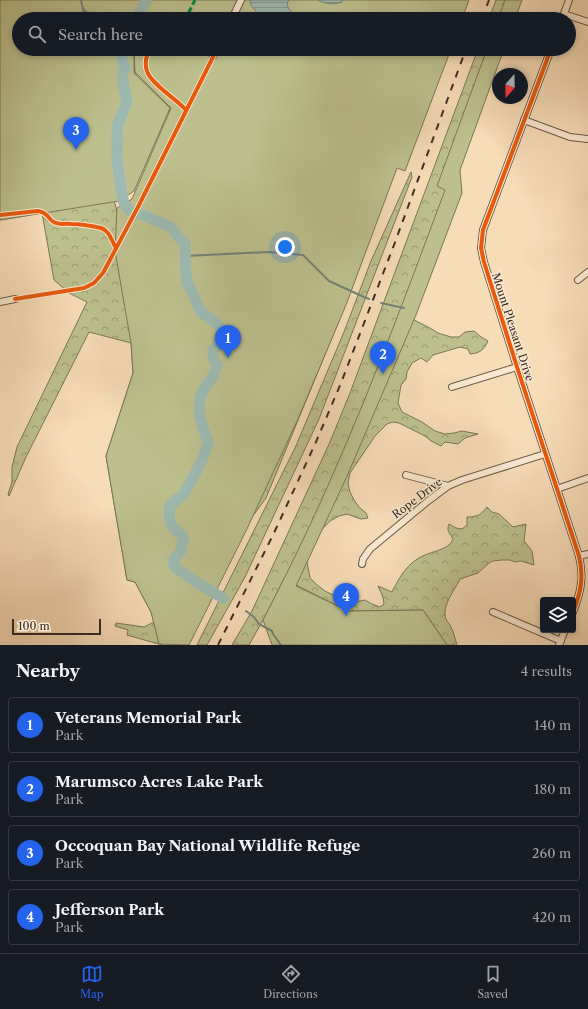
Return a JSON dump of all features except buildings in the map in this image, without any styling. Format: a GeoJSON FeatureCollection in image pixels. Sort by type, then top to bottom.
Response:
{"type":"FeatureCollection","features":[{"type":"Feature","properties":{"kind":"street"},"geometry":{"type":"LineString","coordinates":[[235,12],[241,0]]}},
{"type":"Feature","properties":{"kind":"street"},"geometry":{"type":"LineString","coordinates":[[564,12],[569,0]]}},
{"type":"Feature","properties":{"kind":"street"},"geometry":{"type":"LineString","coordinates":[[576,19],[588,22]]}},
{"type":"Feature","properties":{"kind":"street","name":"Mount Pleasant Drive"},"geometry":{"type":"LineString","coordinates":[[548,56],[483,230],[481,248],[516,367],[580,556],[582,584],[576,605]]}},
{"type":"Feature","properties":{"kind":"street"},"geometry":{"type":"LineString","coordinates":[[524,120],[570,137],[588,139]]}},
{"type":"Feature","properties":{"kind":"street"},"geometry":{"type":"LineString","coordinates":[[578,280],[588,272]]}},
{"type":"Feature","properties":{"kind":"street"},"geometry":{"type":"LineString","coordinates":[[0,302],[15,299]]}},
{"type":"Feature","properties":{"kind":"street"},"geometry":{"type":"LineString","coordinates":[[452,387],[516,367]]}},
{"type":"Feature","properties":{"kind":"street","name":"Rope Drive"},"geometry":{"type":"LineString","coordinates":[[362,564],[363,559],[370,549],[448,486],[462,480],[545,454]]}},
{"type":"Feature","properties":{"kind":"street"},"geometry":{"type":"LineString","coordinates":[[406,475],[448,486]]}},
{"type":"Feature","properties":{"kind":"street"},"geometry":{"type":"LineString","coordinates":[[557,489],[588,478]]}},
{"type":"Feature","properties":{"kind":"street"},"geometry":{"type":"LineString","coordinates":[[580,556],[588,554]]}},
{"type":"Feature","properties":{"kind":"street"},"geometry":{"type":"LineString","coordinates":[[493,612],[560,643],[564,633]]}},
{"type":"Feature","properties":{"kind":"green space"},"geometry":{"type":"Polygon","coordinates":[[[0,0],[469,0],[465,12],[12,12],[12,56],[134,56],[134,73],[170,108],[134,191],[119,201],[0,220],[0,0]]]}},
{"type":"Feature","properties":{"kind":"green space"},"geometry":{"type":"Polygon","coordinates":[[[496,0],[513,0],[510,12],[492,12],[496,0]]]}},
{"type":"Feature","properties":{"kind":"green space"},"geometry":{"type":"Polygon","coordinates":[[[505,0],[522,0],[518,12],[501,12],[505,0]]]}},
{"type":"Feature","properties":{"kind":"green space"},"geometry":{"type":"Polygon","coordinates":[[[134,56],[448,56],[405,171],[397,168],[346,305],[298,419],[246,531],[189,645],[159,644],[151,612],[135,582],[127,580],[106,456],[133,373],[131,343],[115,251],[117,208],[132,199],[171,108],[135,72],[134,56]]]}},
{"type":"Feature","properties":{"kind":"green space"},"geometry":{"type":"Polygon","coordinates":[[[135,56],[209,56],[338,323],[266,498],[162,645],[127,635],[128,630],[115,626],[116,623],[144,627],[154,622],[151,612],[135,582],[127,580],[106,456],[133,373],[131,343],[89,332],[26,457],[9,496],[8,494],[12,482],[12,467],[17,447],[87,302],[69,293],[54,280],[42,213],[0,220],[0,130],[114,200],[118,215],[133,233],[171,120],[168,109],[137,77],[134,70],[135,56]]]}},
{"type":"Feature","properties":{"kind":"green space"},"geometry":{"type":"Polygon","coordinates":[[[475,56],[496,56],[446,197],[439,207],[435,237],[402,314],[438,333],[451,337],[459,337],[465,332],[474,331],[488,341],[483,349],[476,353],[470,354],[468,349],[460,347],[433,355],[427,362],[421,358],[412,363],[407,372],[406,379],[401,385],[398,403],[402,412],[422,422],[435,431],[445,434],[462,431],[478,434],[465,438],[458,444],[445,442],[441,446],[399,423],[393,422],[387,424],[375,436],[350,473],[348,483],[350,492],[354,500],[366,513],[368,518],[361,519],[347,514],[330,521],[310,542],[307,562],[310,578],[325,591],[347,602],[365,600],[380,607],[384,604],[383,597],[378,586],[392,592],[401,575],[414,561],[450,544],[452,538],[448,530],[449,524],[456,528],[462,529],[467,525],[467,517],[474,517],[478,515],[487,507],[492,512],[499,514],[513,527],[526,524],[524,541],[532,551],[534,565],[521,561],[493,561],[478,573],[460,579],[449,598],[445,609],[446,620],[451,626],[457,645],[447,645],[423,610],[348,611],[284,579],[249,645],[232,645],[252,611],[330,442],[350,393],[475,56]]]}},
{"type":"Feature","properties":{"kind":"green space"},"geometry":{"type":"Polygon","coordinates":[[[484,56],[501,56],[497,68],[492,68],[492,82],[460,170],[462,193],[416,315],[348,474],[296,586],[348,611],[423,610],[447,645],[272,645],[263,620],[299,549],[347,443],[381,359],[445,190],[437,186],[484,56]]]}},
{"type":"Feature","properties":{"kind":"green space"},"geometry":{"type":"Polygon","coordinates":[[[411,172],[412,177],[319,419],[245,577],[207,645],[197,645],[295,448],[344,332],[371,261],[411,172]]]}},
{"type":"Feature","properties":{"kind":"water"},"geometry":{"type":"Polygon","coordinates":[[[250,0],[289,0],[287,3],[292,12],[256,12],[251,5],[250,0]]]}},
{"type":"Feature","properties":{"kind":"water"},"geometry":{"type":"Polygon","coordinates":[[[318,0],[343,0],[339,3],[330,4],[318,0]]]}},
{"type":"Feature","properties":{"kind":"waterway"},"geometry":{"type":"LineString","coordinates":[[81,0],[83,9],[86,12]]}},
{"type":"Feature","properties":{"kind":"waterway"},"geometry":{"type":"LineString","coordinates":[[139,12],[147,0]]}},
{"type":"Feature","properties":{"kind":"waterway"},"geometry":{"type":"LineString","coordinates":[[121,56],[125,68],[123,73],[123,83],[127,102],[117,127],[117,159],[122,196],[125,206],[129,210],[171,227],[185,243],[186,274],[197,305],[203,314],[217,323],[224,335],[213,350],[213,358],[217,364],[215,372],[200,398],[200,418],[208,443],[203,458],[188,487],[182,496],[170,506],[169,517],[172,526],[184,540],[180,552],[174,560],[176,568],[223,598]]}},
{"type":"Feature","properties":{"kind":"waterway"},"geometry":{"type":"LineString","coordinates":[[185,256],[269,252],[303,255],[329,281],[369,299]]}},
{"type":"Feature","properties":{"kind":"waterway"},"geometry":{"type":"LineString","coordinates":[[381,303],[404,308]]}},
{"type":"Feature","properties":{"kind":"waterway"},"geometry":{"type":"LineString","coordinates":[[246,611],[254,617],[259,624],[272,631],[281,645]]}},
{"type":"Feature","properties":{"kind":"railway"},"geometry":{"type":"LineString","coordinates":[[485,12],[489,0]]}},
{"type":"Feature","properties":{"kind":"railway"},"geometry":{"type":"LineString","coordinates":[[218,645],[274,533],[316,442],[341,383],[394,245],[463,56]]}},
{"type":"Feature","properties":{"kind":"marked path"},"geometry":{"type":"LineString","coordinates":[[189,12],[195,0]]}},
{"type":"Feature","properties":{"kind":"cycle path"},"geometry":{"type":"LineString","coordinates":[[147,56],[146,67],[149,75],[159,87],[186,110]]}},
{"type":"Feature","properties":{"kind":"cycle path"},"geometry":{"type":"LineString","coordinates":[[15,299],[84,288],[94,283],[103,273],[139,205],[214,56]]}},
{"type":"Feature","properties":{"kind":"cycle path"},"geometry":{"type":"LineString","coordinates":[[548,56],[483,230],[481,248],[517,367],[579,556],[581,564],[581,584],[576,604]]}},
{"type":"Feature","properties":{"kind":"cycle path"},"geometry":{"type":"LineString","coordinates":[[0,215],[38,211],[45,213],[53,222],[58,224],[79,224],[101,228],[106,231],[116,248]]}},
{"type":"Feature","properties":{"kind":"place","name":"Occoquan Bay National Wildlife Refuge"},"geometry":{"type":"Point","coordinates":[76,150]}},
{"type":"Feature","properties":{"kind":"place","name":"Veterans Memorial Park"},"geometry":{"type":"Point","coordinates":[228,358]}},
{"type":"Feature","properties":{"kind":"place","name":"Marumsco Acres Lake Park"},"geometry":{"type":"Point","coordinates":[383,374]}},
{"type":"Feature","properties":{"kind":"place","name":"Jefferson Park"},"geometry":{"type":"Point","coordinates":[346,616]}}]}
